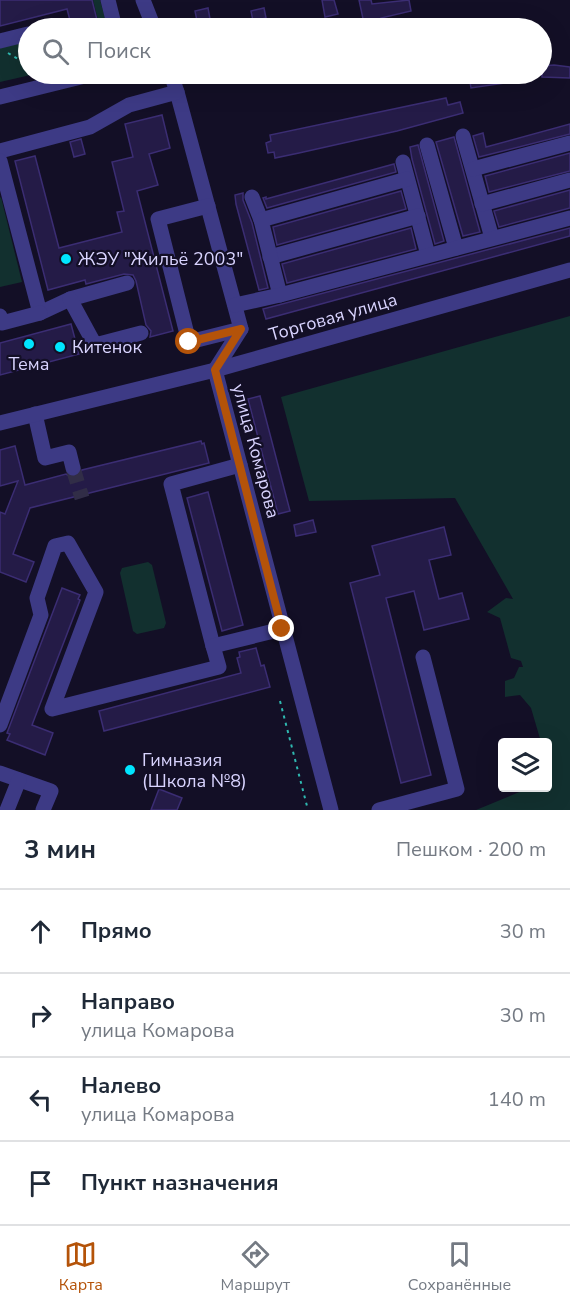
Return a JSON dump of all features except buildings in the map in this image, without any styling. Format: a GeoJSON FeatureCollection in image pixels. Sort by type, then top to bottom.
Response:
{"type":"FeatureCollection","features":[{"type":"Feature","properties":{"kind":"street"},"geometry":{"type":"LineString","coordinates":[[108,0],[112,18]]}},
{"type":"Feature","properties":{"kind":"street"},"geometry":{"type":"LineString","coordinates":[[145,0],[151,18]]}},
{"type":"Feature","properties":{"kind":"street"},"geometry":{"type":"LineString","coordinates":[[2,46],[18,39]]}},
{"type":"Feature","properties":{"kind":"street"},"geometry":{"type":"LineString","coordinates":[[0,97],[44,84]]}},
{"type":"Feature","properties":{"kind":"street"},"geometry":{"type":"LineString","coordinates":[[174,84],[177,92],[235,305],[241,329],[189,342],[158,219],[208,206]]}},
{"type":"Feature","properties":{"kind":"street"},"geometry":{"type":"LineString","coordinates":[[0,151],[90,126],[129,105],[177,92]]}},
{"type":"Feature","properties":{"kind":"street"},"geometry":{"type":"LineString","coordinates":[[463,136],[492,238]]}},
{"type":"Feature","properties":{"kind":"street"},"geometry":{"type":"LineString","coordinates":[[472,169],[570,142]]}},
{"type":"Feature","properties":{"kind":"street"},"geometry":{"type":"LineString","coordinates":[[427,145],[456,248]]}},
{"type":"Feature","properties":{"kind":"street"},"geometry":{"type":"LineString","coordinates":[[0,161],[3,186],[40,314]]}},
{"type":"Feature","properties":{"kind":"street"},"geometry":{"type":"LineString","coordinates":[[403,162],[428,255]]}},
{"type":"Feature","properties":{"kind":"street"},"geometry":{"type":"LineString","coordinates":[[261,220],[407,179]]}},
{"type":"Feature","properties":{"kind":"street"},"geometry":{"type":"LineString","coordinates":[[482,204],[570,180]]}},
{"type":"Feature","properties":{"kind":"street"},"geometry":{"type":"LineString","coordinates":[[252,197],[261,220],[280,294]]}},
{"type":"Feature","properties":{"kind":"street"},"geometry":{"type":"LineString","coordinates":[[270,257],[417,216]]}},
{"type":"Feature","properties":{"kind":"street"},"geometry":{"type":"LineString","coordinates":[[235,305],[570,218]]}},
{"type":"Feature","properties":{"kind":"street","name":"Торговая улица"},"geometry":{"type":"LineString","coordinates":[[0,423],[215,370],[570,270]]}},
{"type":"Feature","properties":{"kind":"street"},"geometry":{"type":"LineString","coordinates":[[1,321],[40,314],[70,299],[127,283]]}},
{"type":"Feature","properties":{"kind":"street"},"geometry":{"type":"LineString","coordinates":[[70,299],[95,345],[141,333]]}},
{"type":"Feature","properties":{"kind":"street","name":"улица Комарова"},"geometry":{"type":"LineString","coordinates":[[241,329],[215,370],[331,810]]}},
{"type":"Feature","properties":{"kind":"street"},"geometry":{"type":"LineString","coordinates":[[35,414],[45,458],[69,452],[74,468]]}},
{"type":"Feature","properties":{"kind":"street"},"geometry":{"type":"LineString","coordinates":[[0,724],[41,615],[36,598],[55,546],[68,543],[96,592],[52,710],[219,666],[171,484],[240,465]]}},
{"type":"Feature","properties":{"kind":"street"},"geometry":{"type":"LineString","coordinates":[[213,646],[282,629]]}},
{"type":"Feature","properties":{"kind":"street"},"geometry":{"type":"LineString","coordinates":[[379,810],[457,789],[423,657]]}},
{"type":"Feature","properties":{"kind":"street"},"geometry":{"type":"LineString","coordinates":[[0,772],[51,791],[43,810]]}},
{"type":"Feature","properties":{"kind":"street"},"geometry":{"type":"LineString","coordinates":[[7,810],[19,780]]}},
{"type":"Feature","properties":{"kind":"path"},"geometry":{"type":"LineString","coordinates":[[2,46],[18,58]]}},
{"type":"Feature","properties":{"kind":"path"},"geometry":{"type":"LineString","coordinates":[[280,701],[308,810]]}},
{"type":"Feature","properties":{"kind":"green space"},"geometry":{"type":"Polygon","coordinates":[[[93,0],[100,0],[105,18],[98,18],[93,0]]]}},
{"type":"Feature","properties":{"kind":"green space"},"geometry":{"type":"Polygon","coordinates":[[[18,44],[18,78],[0,82],[0,48],[18,44]]]}},
{"type":"Feature","properties":{"kind":"green space"},"geometry":{"type":"Polygon","coordinates":[[[0,198],[22,282],[0,287],[0,198]]]}},
{"type":"Feature","properties":{"kind":"green space"},"geometry":{"type":"Polygon","coordinates":[[[570,316],[570,810],[476,810],[519,792],[552,792],[552,738],[540,738],[531,708],[520,695],[505,697],[505,681],[514,678],[519,667],[523,667],[521,661],[511,658],[500,618],[487,612],[506,598],[513,599],[455,498],[309,501],[281,397],[570,316]]]}},
{"type":"Feature","properties":{"kind":"green space"},"geometry":{"type":"Polygon","coordinates":[[[148,562],[152,565],[166,623],[164,628],[137,634],[133,631],[120,573],[122,568],[148,562]]]}},
{"type":"Feature","properties":{"kind":"tunnel"},"geometry":{"type":"LineString","coordinates":[[73,468],[82,498]]}},
{"type":"Feature","properties":{"kind":"place","name":"ЖЭУ \"Жильё 2003\""},"geometry":{"type":"Point","coordinates":[66,259]}},
{"type":"Feature","properties":{"kind":"place","name":"Тема"},"geometry":{"type":"Point","coordinates":[29,344]}},
{"type":"Feature","properties":{"kind":"place","name":"Китенок"},"geometry":{"type":"Point","coordinates":[60,347]}},
{"type":"Feature","properties":{"kind":"place","name":"Гимназия (Школа №8)"},"geometry":{"type":"Point","coordinates":[130,770]}},
{"type":"Feature","properties":{"kind":"route"},"geometry":{"type":"LineString","coordinates":[[189,342],[241,329],[215,370],[282,629]]}}]}
